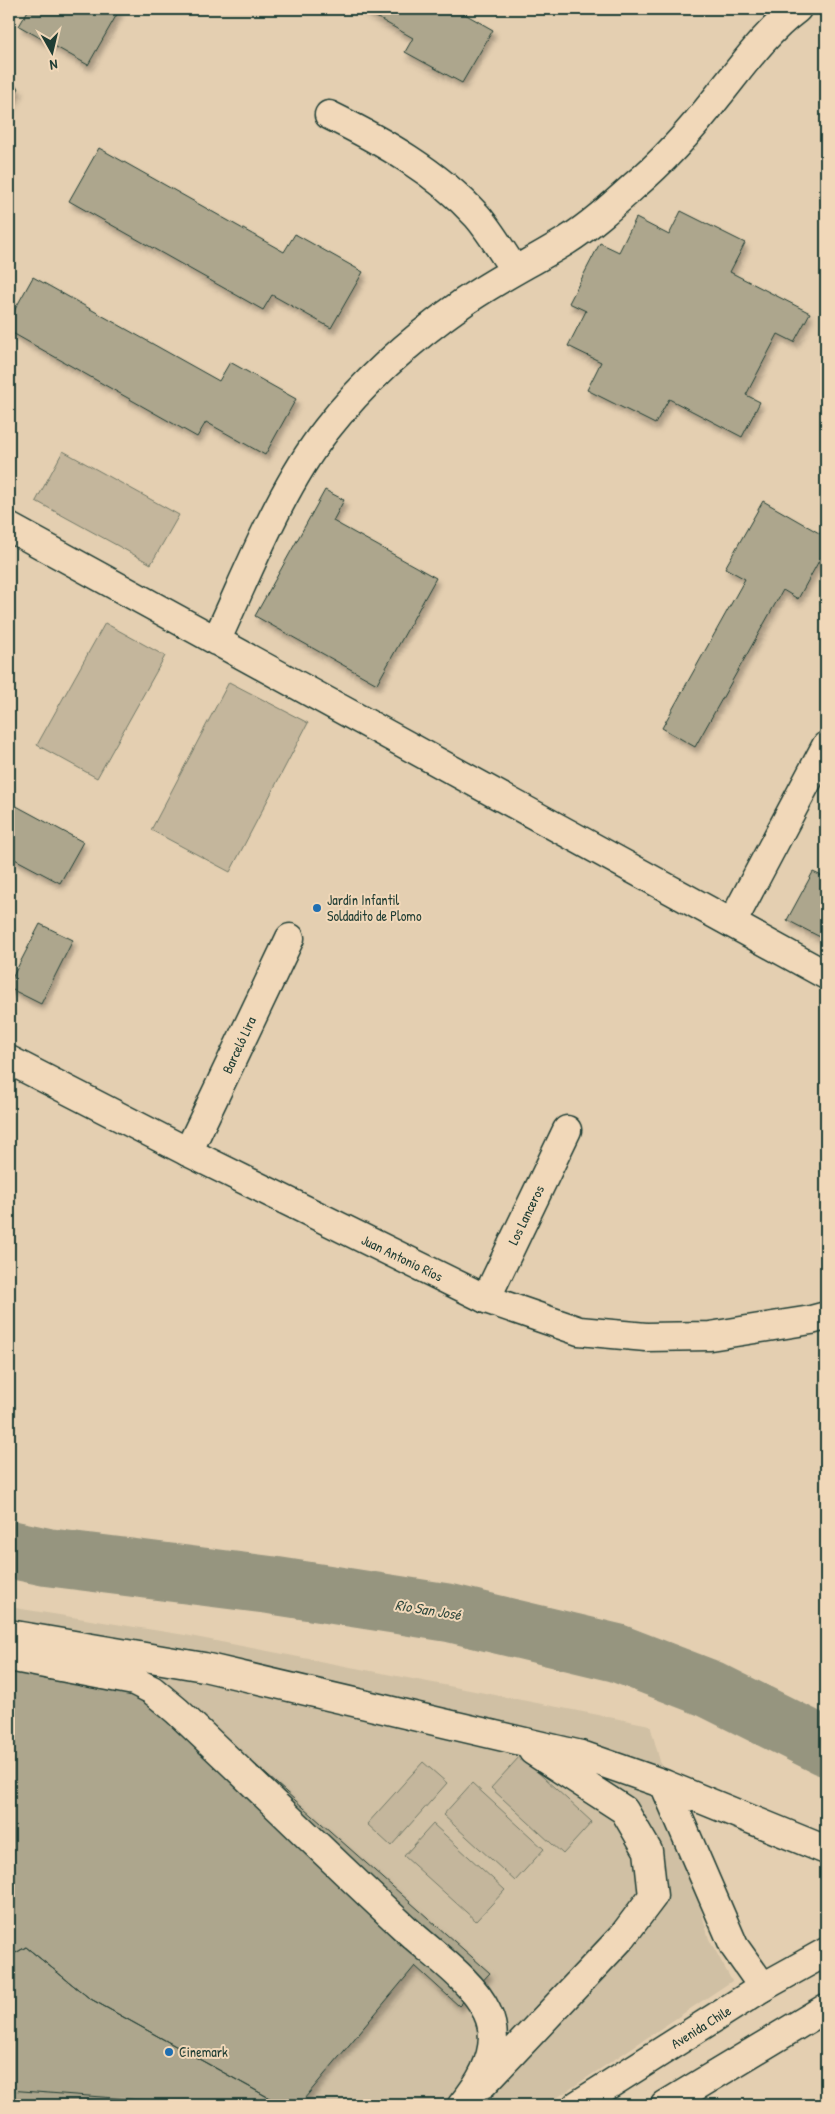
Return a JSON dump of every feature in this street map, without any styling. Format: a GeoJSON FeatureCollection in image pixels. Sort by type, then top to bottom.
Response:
{"type":"FeatureCollection","features":[{"type":"Feature","properties":{"kind":"main road"},"geometry":{"type":"LineString","coordinates":[[216,641],[282,502],[302,466],[325,431],[368,381],[424,332],[464,302],[514,269],[567,240],[636,185],[703,116],[752,51],[772,30],[798,9]]}},
{"type":"Feature","properties":{"kind":"main road"},"geometry":{"type":"LineString","coordinates":[[329,115],[367,134],[404,156],[458,198],[478,216],[514,269]]}},
{"type":"Feature","properties":{"kind":"main road"},"geometry":{"type":"LineString","coordinates":[[9,527],[826,975]]}},
{"type":"Feature","properties":{"kind":"main road"},"geometry":{"type":"LineString","coordinates":[[732,923],[826,746]]}},
{"type":"Feature","properties":{"kind":"main road","name":"Barceló Lira"},"geometry":{"type":"LineString","coordinates":[[188,1152],[290,938]]}},
{"type":"Feature","properties":{"kind":"main road","name":"Juan Antonio Ríos"},"geometry":{"type":"LineString","coordinates":[[9,1060],[188,1152],[486,1299],[579,1330],[646,1337],[710,1336],[826,1316]]}},
{"type":"Feature","properties":{"kind":"main road","name":"Los Lanceros"},"geometry":{"type":"LineString","coordinates":[[486,1299],[567,1130]]}},
{"type":"Feature","properties":{"kind":"main road"},"geometry":{"type":"LineString","coordinates":[[9,1634],[204,1667],[581,1755],[664,1784],[826,1850]]}},
{"type":"Feature","properties":{"kind":"main road"},"geometry":{"type":"LineString","coordinates":[[9,1657],[134,1681],[152,1690],[177,1711],[408,1931],[465,1982],[488,2012],[492,2028],[492,2043],[486,2070],[478,2085],[463,2105]]}},
{"type":"Feature","properties":{"kind":"main road"},"geometry":{"type":"LineString","coordinates":[[463,2105],[622,1937],[653,1896],[648,1851],[624,1810],[513,1739]]}},
{"type":"Feature","properties":{"kind":"main road"},"geometry":{"type":"LineString","coordinates":[[664,1784],[734,1946],[763,1987]]}},
{"type":"Feature","properties":{"kind":"main road","name":"Avenida Chile"},"geometry":{"type":"LineString","coordinates":[[577,2105],[763,1987],[826,1952]]}},
{"type":"Feature","properties":{"kind":"main road"},"geometry":{"type":"LineString","coordinates":[[665,2105],[826,2008]]}},
{"type":"Feature","properties":{"kind":"shaded area"},"geometry":{"type":"Polygon","coordinates":[[[63,451],[179,515],[151,564],[36,501],[63,451]]]}},
{"type":"Feature","properties":{"kind":"shaded area"},"geometry":{"type":"Polygon","coordinates":[[[105,623],[165,656],[97,778],[37,745],[105,623]]]}},
{"type":"Feature","properties":{"kind":"shaded area"},"geometry":{"type":"Polygon","coordinates":[[[229,682],[308,723],[230,872],[151,830],[229,682]]]}},
{"type":"Feature","properties":{"kind":"shaded area"},"geometry":{"type":"Polygon","coordinates":[[[9,1607],[185,1635],[650,1725],[709,1939],[732,1981],[546,2105],[9,2105],[9,1607]]]}},
{"type":"Feature","properties":{"kind":"shaded area"},"geometry":{"type":"Polygon","coordinates":[[[520,1756],[592,1822],[563,1854],[491,1788],[520,1756]]]}},
{"type":"Feature","properties":{"kind":"shaded area"},"geometry":{"type":"Polygon","coordinates":[[[423,1762],[447,1783],[391,1846],[367,1824],[423,1762]]]}},
{"type":"Feature","properties":{"kind":"shaded area"},"geometry":{"type":"Polygon","coordinates":[[[472,1783],[544,1849],[515,1881],[443,1815],[472,1783]]]}},
{"type":"Feature","properties":{"kind":"shaded area"},"geometry":{"type":"Polygon","coordinates":[[[433,1824],[505,1890],[476,1921],[404,1856],[433,1824]]]}},
{"type":"Feature","properties":{"kind":"building"},"geometry":{"type":"Polygon","coordinates":[[[29,9],[120,9],[88,65],[19,26],[29,9]]]}},
{"type":"Feature","properties":{"kind":"building"},"geometry":{"type":"Polygon","coordinates":[[[362,9],[456,9],[493,30],[462,83],[405,52],[413,38],[362,9]]]}},
{"type":"Feature","properties":{"kind":"building"},"geometry":{"type":"Polygon","coordinates":[[[9,83],[19,88],[9,107],[9,83]]]}},
{"type":"Feature","properties":{"kind":"building"},"geometry":{"type":"Polygon","coordinates":[[[99,148],[284,252],[295,234],[363,272],[331,328],[272,295],[263,310],[69,201],[99,148]]]}},
{"type":"Feature","properties":{"kind":"building"},"geometry":{"type":"Polygon","coordinates":[[[681,211],[745,243],[730,272],[810,313],[794,342],[778,334],[746,395],[760,402],[742,437],[669,399],[655,424],[587,390],[601,362],[568,346],[586,311],[569,303],[600,243],[619,252],[636,218],[669,235],[681,211]]]}},
{"type":"Feature","properties":{"kind":"building"},"geometry":{"type":"Polygon","coordinates":[[[33,277],[219,381],[230,362],[296,399],[265,455],[206,422],[197,437],[9,331],[9,320],[33,277]]]}},
{"type":"Feature","properties":{"kind":"building"},"geometry":{"type":"Polygon","coordinates":[[[325,490],[344,500],[333,521],[436,578],[377,684],[255,616],[325,490]]]}},
{"type":"Feature","properties":{"kind":"building"},"geometry":{"type":"Polygon","coordinates":[[[763,501],[826,537],[826,548],[798,599],[783,590],[695,747],[662,728],[745,579],[725,568],[763,501]]]}},
{"type":"Feature","properties":{"kind":"building"},"geometry":{"type":"Polygon","coordinates":[[[9,802],[83,842],[60,883],[9,856],[9,802]]]}},
{"type":"Feature","properties":{"kind":"building"},"geometry":{"type":"Polygon","coordinates":[[[813,872],[826,878],[826,940],[787,920],[813,872]]]}},
{"type":"Feature","properties":{"kind":"building"},"geometry":{"type":"Polygon","coordinates":[[[40,924],[73,940],[41,1004],[9,988],[9,984],[40,924]]]}},
{"type":"Feature","properties":{"kind":"building"},"geometry":{"type":"Polygon","coordinates":[[[9,1643],[144,1666],[490,1973],[459,2006],[415,1966],[299,2105],[282,2105],[89,1998],[26,1947],[12,1955],[9,1952],[9,1643]]]}},
{"type":"Feature","properties":{"kind":"building"},"geometry":{"type":"Polygon","coordinates":[[[26,1947],[89,1998],[282,2105],[9,2105],[9,1952],[12,1955],[26,1947]]]}},
{"type":"Feature","properties":{"kind":"building"},"geometry":{"type":"Polygon","coordinates":[[[9,2090],[207,2105],[9,2105],[9,2090]]]}},
{"type":"Feature","properties":{"kind":"waterway","name":"Río San José"},"geometry":{"type":"LineString","coordinates":[[9,1549],[47,1557],[270,1585],[450,1613],[617,1653],[710,1689],[826,1747]]}},
{"type":"Feature","properties":{"kind":"place","name":"Jardín Infantil Soldadito de Plomo"},"geometry":{"type":"Point","coordinates":[317,908]}},
{"type":"Feature","properties":{"kind":"place","name":"Cinemark"},"geometry":{"type":"Point","coordinates":[169,2052]}}]}
